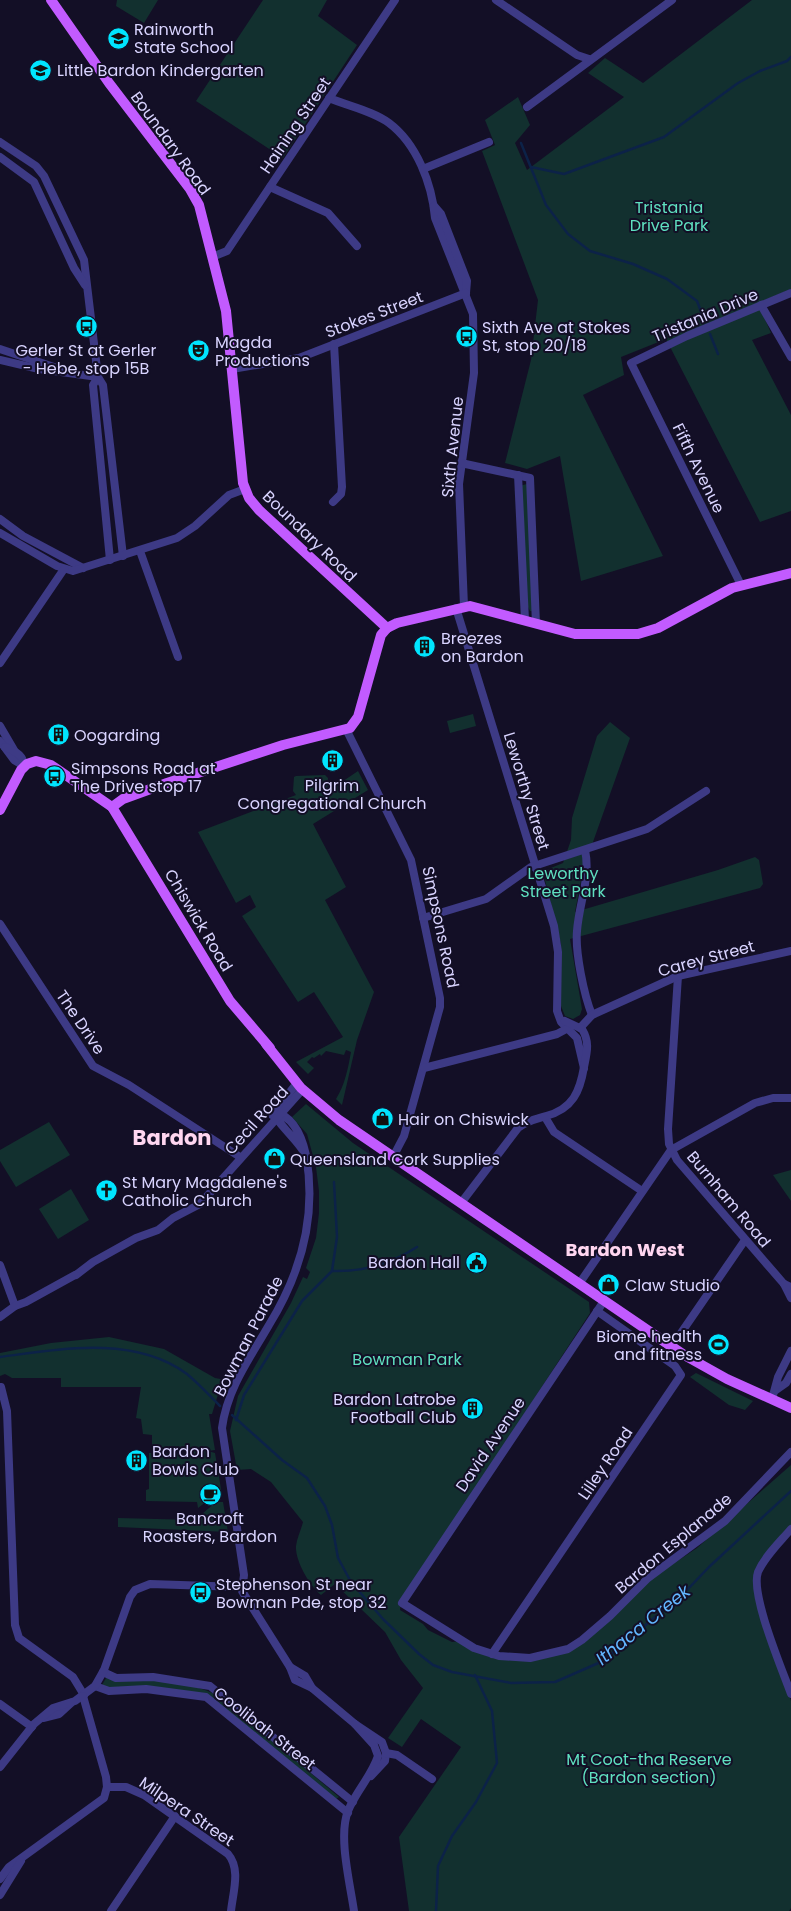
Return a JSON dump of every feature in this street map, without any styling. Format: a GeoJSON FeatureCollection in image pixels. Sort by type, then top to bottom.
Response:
{"type":"FeatureCollection","features":[{"type":"Feature","properties":{"kind":"main road","name":"Boundary Road"},"geometry":{"type":"LineString","coordinates":[[51,0],[109,84],[195,198],[226,310],[245,489],[260,510],[387,628]]}},
{"type":"Feature","properties":{"kind":"main road"},"geometry":{"type":"LineString","coordinates":[[0,810],[24,766],[34,762],[46,763],[112,807],[122,799],[167,783],[283,745],[346,729],[356,722],[379,642],[387,628],[409,619],[460,607],[483,608],[576,634],[638,634],[658,628],[722,592],[791,573]]}},
{"type":"Feature","properties":{"kind":"main road","name":"Chiswick Road"},"geometry":{"type":"LineString","coordinates":[[112,807],[230,1001],[301,1085],[339,1120],[352,1127],[393,1157]]}},
{"type":"Feature","properties":{"kind":"main road"},"geometry":{"type":"LineString","coordinates":[[393,1157],[696,1363],[774,1395],[791,1408]]}},
{"type":"Feature","properties":{"kind":"street","name":"Haining Street"},"geometry":{"type":"LineString","coordinates":[[212,257],[227,251],[395,0]]}},
{"type":"Feature","properties":{"kind":"street"},"geometry":{"type":"LineString","coordinates":[[496,0],[577,55],[588,59]]}},
{"type":"Feature","properties":{"kind":"street"},"geometry":{"type":"LineString","coordinates":[[527,107],[580,69],[588,59],[598,56],[672,0]]}},
{"type":"Feature","properties":{"kind":"street","name":"Sixth Avenue"},"geometry":{"type":"LineString","coordinates":[[329,98],[389,123],[412,148],[423,169],[438,227],[459,281],[466,292],[473,314],[475,362],[459,492],[460,607]]}},
{"type":"Feature","properties":{"kind":"street"},"geometry":{"type":"LineString","coordinates":[[0,142],[36,166],[44,176],[84,260],[98,378],[103,385],[122,556]]}},
{"type":"Feature","properties":{"kind":"street"},"geometry":{"type":"LineString","coordinates":[[423,169],[489,142]]}},
{"type":"Feature","properties":{"kind":"street"},"geometry":{"type":"LineString","coordinates":[[0,156],[34,182],[74,268],[86,287]]}},
{"type":"Feature","properties":{"kind":"street"},"geometry":{"type":"LineString","coordinates":[[270,188],[328,213],[357,246]]}},
{"type":"Feature","properties":{"kind":"street","name":"Stokes Street"},"geometry":{"type":"LineString","coordinates":[[232,369],[295,359],[466,292]]}},
{"type":"Feature","properties":{"kind":"street","name":"Tristania Drive"},"geometry":{"type":"LineString","coordinates":[[631,363],[791,293]]}},
{"type":"Feature","properties":{"kind":"street"},"geometry":{"type":"LineString","coordinates":[[761,306],[791,357]]}},
{"type":"Feature","properties":{"kind":"street"},"geometry":{"type":"LineString","coordinates":[[333,502],[341,494],[342,487],[334,344]]}},
{"type":"Feature","properties":{"kind":"street"},"geometry":{"type":"LineString","coordinates":[[0,349],[67,371],[98,378]]}},
{"type":"Feature","properties":{"kind":"street"},"geometry":{"type":"LineString","coordinates":[[0,360],[39,369],[67,371]]}},
{"type":"Feature","properties":{"kind":"street","name":"Fifth Avenue"},"geometry":{"type":"LineString","coordinates":[[631,363],[742,586]]}},
{"type":"Feature","properties":{"kind":"street"},"geometry":{"type":"LineString","coordinates":[[98,378],[93,385],[110,560]]}},
{"type":"Feature","properties":{"kind":"street"},"geometry":{"type":"LineString","coordinates":[[461,464],[530,478],[536,624]]}},
{"type":"Feature","properties":{"kind":"street"},"geometry":{"type":"LineString","coordinates":[[518,475],[525,620]]}},
{"type":"Feature","properties":{"kind":"street"},"geometry":{"type":"LineString","coordinates":[[8,525],[1,533],[64,569],[71,571],[140,551],[183,535],[229,495],[245,489]]}},
{"type":"Feature","properties":{"kind":"street"},"geometry":{"type":"LineString","coordinates":[[0,519],[68,562],[83,568]]}},
{"type":"Feature","properties":{"kind":"street"},"geometry":{"type":"LineString","coordinates":[[140,551],[178,657]]}},
{"type":"Feature","properties":{"kind":"street"},"geometry":{"type":"LineString","coordinates":[[0,663],[64,569]]}},
{"type":"Feature","properties":{"kind":"street","name":"Leworthy Street"},"geometry":{"type":"LineString","coordinates":[[460,607],[557,940],[558,1014]]}},
{"type":"Feature","properties":{"kind":"street"},"geometry":{"type":"LineString","coordinates":[[0,668],[6,654]]}},
{"type":"Feature","properties":{"kind":"street"},"geometry":{"type":"LineString","coordinates":[[0,726],[14,750],[23,759],[24,766]]}},
{"type":"Feature","properties":{"kind":"street","name":"Simpsons Road"},"geometry":{"type":"LineString","coordinates":[[346,729],[411,860],[441,1003],[404,1136],[393,1157]]}},
{"type":"Feature","properties":{"kind":"street"},"geometry":{"type":"LineString","coordinates":[[2,744],[14,750]]}},
{"type":"Feature","properties":{"kind":"street"},"geometry":{"type":"LineString","coordinates":[[2,744],[14,760],[24,766]]}},
{"type":"Feature","properties":{"kind":"street"},"geometry":{"type":"LineString","coordinates":[[424,918],[486,899],[536,865],[648,828],[706,792]]}},
{"type":"Feature","properties":{"kind":"street"},"geometry":{"type":"LineString","coordinates":[[585,850],[588,867],[576,936],[585,994],[592,1015]]}},
{"type":"Feature","properties":{"kind":"street","name":"The Drive"},"geometry":{"type":"LineString","coordinates":[[0,924],[93,1066],[129,1084],[238,1156]]}},
{"type":"Feature","properties":{"kind":"street","name":"Carey Street"},"geometry":{"type":"LineString","coordinates":[[580,1028],[592,1015],[678,976],[791,951]]}},
{"type":"Feature","properties":{"kind":"street","name":"Burnham Road"},"geometry":{"type":"LineString","coordinates":[[678,976],[668,1129],[671,1150],[677,1160],[745,1240],[788,1285],[791,1298]]}},
{"type":"Feature","properties":{"kind":"street"},"geometry":{"type":"LineString","coordinates":[[558,1014],[578,1041],[584,1068]]}},
{"type":"Feature","properties":{"kind":"street"},"geometry":{"type":"LineString","coordinates":[[461,1203],[518,1128],[526,1122],[559,1111],[573,1099],[582,1083],[588,1048],[580,1028],[564,1021],[558,1014]]}},
{"type":"Feature","properties":{"kind":"street"},"geometry":{"type":"LineString","coordinates":[[424,1068],[556,1034],[567,1027],[580,1028]]}},
{"type":"Feature","properties":{"kind":"street","name":"Cecil Road"},"geometry":{"type":"LineString","coordinates":[[0,1318],[15,1306],[75,1275],[88,1271],[103,1258],[136,1238],[160,1229],[173,1218],[198,1205],[238,1156],[277,1115],[301,1085]]}},
{"type":"Feature","properties":{"kind":"street"},"geometry":{"type":"LineString","coordinates":[[579,1284],[671,1150],[755,1103],[773,1098],[791,1098]]}},
{"type":"Feature","properties":{"kind":"street","name":"Bowman Parade"},"geometry":{"type":"LineString","coordinates":[[242,1587],[244,1575],[223,1436],[224,1414],[238,1377],[280,1305],[295,1273],[308,1226],[310,1191],[305,1154],[298,1132],[277,1115]]}},
{"type":"Feature","properties":{"kind":"street"},"geometry":{"type":"LineString","coordinates":[[545,1116],[554,1132],[642,1191]]}},
{"type":"Feature","properties":{"kind":"street"},"geometry":{"type":"LineString","coordinates":[[681,1333],[745,1240]]}},
{"type":"Feature","properties":{"kind":"street"},"geometry":{"type":"LineString","coordinates":[[0,1265],[15,1306]]}},
{"type":"Feature","properties":{"kind":"street","name":"David Avenue"},"geometry":{"type":"LineString","coordinates":[[402,1603],[604,1301]]}},
{"type":"Feature","properties":{"kind":"street","name":"Lilley Road"},"geometry":{"type":"LineString","coordinates":[[492,1654],[681,1375],[675,1366],[597,1311]]}},
{"type":"Feature","properties":{"kind":"street"},"geometry":{"type":"LineString","coordinates":[[774,1395],[777,1379],[791,1350]]}},
{"type":"Feature","properties":{"kind":"street"},"geometry":{"type":"LineString","coordinates":[[774,1395],[791,1374]]}},
{"type":"Feature","properties":{"kind":"street"},"geometry":{"type":"LineString","coordinates":[[0,1878],[8,1869],[100,1802],[107,1786],[84,1695],[72,1677],[19,1638],[15,1625],[7,1411],[1,1387]]}},
{"type":"Feature","properties":{"kind":"street","name":"Bardon Esplanade"},"geometry":{"type":"LineString","coordinates":[[402,1603],[462,1641],[492,1654],[508,1658],[538,1657],[568,1648],[582,1640],[648,1578],[725,1521],[791,1452]]}},
{"type":"Feature","properties":{"kind":"street"},"geometry":{"type":"LineString","coordinates":[[791,1529],[765,1561],[758,1572],[756,1584],[765,1620],[791,1694]]}},
{"type":"Feature","properties":{"kind":"street"},"geometry":{"type":"LineString","coordinates":[[0,1767],[32,1726],[43,1718],[60,1714],[72,1702],[95,1686],[103,1672],[130,1598],[140,1587],[150,1584],[242,1587],[290,1667],[294,1680],[312,1688],[355,1724],[382,1742],[383,1756],[352,1802],[344,1832],[354,1911]]}},
{"type":"Feature","properties":{"kind":"street","name":"Coolibah Street"},"geometry":{"type":"LineString","coordinates":[[103,1672],[116,1678],[148,1676],[210,1686],[352,1802]]}},
{"type":"Feature","properties":{"kind":"street","name":"Coolibah Street"},"geometry":{"type":"LineString","coordinates":[[95,1686],[109,1690],[149,1689],[206,1697],[348,1813]]}},
{"type":"Feature","properties":{"kind":"street"},"geometry":{"type":"LineString","coordinates":[[0,1704],[32,1726]]}},
{"type":"Feature","properties":{"kind":"street"},"geometry":{"type":"LineString","coordinates":[[383,1756],[394,1754],[432,1779]]}},
{"type":"Feature","properties":{"kind":"street","name":"Milpera Street"},"geometry":{"type":"LineString","coordinates":[[107,1786],[132,1789],[176,1816],[222,1849],[232,1859],[236,1874],[231,1911]]}},
{"type":"Feature","properties":{"kind":"street"},"geometry":{"type":"LineString","coordinates":[[111,1911],[176,1816]]}},
{"type":"Feature","properties":{"kind":"street"},"geometry":{"type":"LineString","coordinates":[[0,1895],[24,1858]]}},
{"type":"Feature","properties":{"kind":"green space"},"geometry":{"type":"Polygon","coordinates":[[[117,0],[158,0],[144,23],[116,6],[117,0]]]}},
{"type":"Feature","properties":{"kind":"green space"},"geometry":{"type":"Polygon","coordinates":[[[263,0],[327,0],[318,16],[357,45],[283,158],[196,101],[263,0]]]}},
{"type":"Feature","properties":{"kind":"green space","name":"Tristania Drive Park"},"geometry":{"type":"Polygon","coordinates":[[[752,0],[791,0],[791,289],[758,303],[771,333],[752,340],[791,415],[791,511],[760,522],[666,339],[621,357],[624,375],[583,395],[663,556],[581,581],[560,456],[527,469],[505,463],[531,360],[538,300],[482,151],[495,145],[485,120],[518,97],[530,125],[515,143],[527,170],[624,97],[588,73],[605,58],[643,83],[752,0]]]}},
{"type":"Feature","properties":{"kind":"green space"},"geometry":{"type":"Polygon","coordinates":[[[531,483],[532,611],[530,611],[528,607],[519,486],[531,483]]]}},
{"type":"Feature","properties":{"kind":"green space"},"geometry":{"type":"Polygon","coordinates":[[[473,714],[476,726],[450,733],[447,721],[473,714]]]}},
{"type":"Feature","properties":{"kind":"green space","name":"Leworthy Street Park"},"geometry":{"type":"Polygon","coordinates":[[[610,722],[630,738],[583,870],[575,912],[718,870],[755,857],[759,860],[763,884],[760,888],[570,939],[582,1009],[580,1015],[573,1019],[565,1016],[561,1006],[561,944],[544,876],[546,870],[563,863],[571,840],[572,818],[597,736],[610,722]]]}},
{"type":"Feature","properties":{"kind":"green space"},"geometry":{"type":"Polygon","coordinates":[[[358,771],[368,790],[313,824],[346,887],[325,900],[374,992],[357,1040],[342,1105],[336,1099],[344,1082],[351,1052],[346,1050],[344,1055],[326,1051],[321,1056],[320,1054],[314,1058],[312,1057],[307,1062],[314,1068],[308,1074],[296,1062],[343,1037],[314,992],[298,1002],[242,916],[256,907],[250,895],[236,903],[198,832],[296,795],[293,791],[294,777],[296,776],[325,775],[328,778],[327,792],[358,771]]]}},
{"type":"Feature","properties":{"kind":"green space"},"geometry":{"type":"Polygon","coordinates":[[[306,1104],[353,1143],[589,1302],[590,1313],[401,1602],[400,1610],[423,1624],[428,1630],[452,1642],[462,1641],[498,1658],[568,1651],[649,1580],[697,1548],[791,1465],[791,1525],[756,1571],[763,1619],[791,1701],[791,1908],[789,1911],[409,1911],[399,1837],[461,1747],[421,1719],[402,1747],[388,1738],[423,1688],[401,1660],[385,1632],[335,1584],[321,1595],[312,1586],[304,1573],[296,1552],[303,1522],[271,1482],[251,1469],[237,1470],[230,1431],[238,1396],[291,1303],[303,1277],[307,1279],[310,1272],[306,1268],[316,1238],[319,1191],[316,1167],[307,1134],[292,1117],[306,1104]]]}},
{"type":"Feature","properties":{"kind":"green space"},"geometry":{"type":"Polygon","coordinates":[[[49,1122],[70,1155],[16,1187],[0,1161],[0,1150],[49,1122]]]}},
{"type":"Feature","properties":{"kind":"green space"},"geometry":{"type":"Polygon","coordinates":[[[791,1170],[791,1201],[773,1175],[791,1170]]]}},
{"type":"Feature","properties":{"kind":"green space"},"geometry":{"type":"Polygon","coordinates":[[[71,1189],[89,1220],[58,1239],[39,1209],[71,1189]]]}},
{"type":"Feature","properties":{"kind":"green space"},"geometry":{"type":"Polygon","coordinates":[[[109,1337],[164,1349],[215,1378],[226,1380],[220,1388],[212,1414],[209,1414],[215,1450],[208,1451],[215,1453],[222,1495],[211,1498],[198,1508],[197,1502],[146,1501],[146,1490],[149,1489],[149,1453],[194,1454],[194,1448],[152,1447],[152,1435],[143,1434],[141,1419],[136,1418],[141,1387],[61,1387],[61,1378],[12,1378],[5,1374],[0,1376],[0,1353],[51,1343],[109,1337]]]}},
{"type":"Feature","properties":{"kind":"green space"},"geometry":{"type":"Polygon","coordinates":[[[696,1373],[753,1401],[745,1410],[729,1405],[690,1377],[696,1373]]]}},
{"type":"Feature","properties":{"kind":"green space"},"geometry":{"type":"Polygon","coordinates":[[[216,1502],[223,1502],[228,1532],[118,1527],[118,1518],[195,1520],[216,1502]]]}},
{"type":"Feature","properties":{"kind":"green space"},"geometry":{"type":"Polygon","coordinates":[[[106,1678],[166,1681],[197,1687],[222,1698],[339,1797],[336,1799],[207,1695],[140,1686],[110,1688],[102,1685],[106,1678]]]}},
{"type":"Feature","properties":{"kind":"waterway"},"geometry":{"type":"LineString","coordinates":[[531,167],[564,174],[664,137],[738,83],[760,71],[787,61],[791,57]]}},
{"type":"Feature","properties":{"kind":"waterway"},"geometry":{"type":"LineString","coordinates":[[521,143],[546,205],[568,234],[590,251],[633,264],[667,279],[697,301],[705,322]]}},
{"type":"Feature","properties":{"kind":"waterway"},"geometry":{"type":"LineString","coordinates":[[710,334],[718,354]]}},
{"type":"Feature","properties":{"kind":"waterway"},"geometry":{"type":"LineString","coordinates":[[236,1420],[244,1395],[302,1301],[332,1271],[337,1237],[334,1182]]}},
{"type":"Feature","properties":{"kind":"waterway"},"geometry":{"type":"LineString","coordinates":[[332,1271],[355,1270],[377,1265],[398,1258],[417,1247]]}},
{"type":"Feature","properties":{"kind":"waterway","name":"Ithaca Creek"},"geometry":{"type":"LineString","coordinates":[[0,1357],[47,1351],[96,1348],[120,1349],[144,1354],[166,1362],[187,1374],[220,1406]]}},
{"type":"Feature","properties":{"kind":"waterway","name":"Ithaca Creek"},"geometry":{"type":"LineString","coordinates":[[232,1415],[282,1460],[307,1478],[325,1506],[332,1525],[338,1558],[351,1582],[383,1619],[419,1654],[433,1665],[452,1672],[511,1683],[555,1682],[603,1661],[687,1590],[791,1491]]}},
{"type":"Feature","properties":{"kind":"waterway"},"geometry":{"type":"LineString","coordinates":[[436,1911],[438,1866],[452,1836],[476,1802],[497,1763],[492,1711],[475,1675]]}},
{"type":"Feature","properties":{"kind":"place","name":"Rainworth State School"},"geometry":{"type":"Point","coordinates":[118,38]}},
{"type":"Feature","properties":{"kind":"place","name":"Little Bardon Kindergarten"},"geometry":{"type":"Point","coordinates":[41,70]}},
{"type":"Feature","properties":{"kind":"place","name":"Gerler St at Gerler - Hebe, stop 15B"},"geometry":{"type":"Point","coordinates":[86,326]}},
{"type":"Feature","properties":{"kind":"place","name":"Sixth Ave at Stokes St, stop 20/18"},"geometry":{"type":"Point","coordinates":[466,336]}},
{"type":"Feature","properties":{"kind":"place","name":"Magda Productions"},"geometry":{"type":"Point","coordinates":[199,351]}},
{"type":"Feature","properties":{"kind":"place","name":"Breezes on Bardon"},"geometry":{"type":"Point","coordinates":[425,647]}},
{"type":"Feature","properties":{"kind":"place","name":"Oogarding"},"geometry":{"type":"Point","coordinates":[58,735]}},
{"type":"Feature","properties":{"kind":"place","name":"Pilgrim Congregational Church"},"geometry":{"type":"Point","coordinates":[332,761]}},
{"type":"Feature","properties":{"kind":"place","name":"Simpsons Road at The Drive stop 17"},"geometry":{"type":"Point","coordinates":[55,777]}},
{"type":"Feature","properties":{"kind":"place","name":"Hair on Chiswick"},"geometry":{"type":"Point","coordinates":[382,1119]}},
{"type":"Feature","properties":{"kind":"place","name":"Queensland Cork Supplies"},"geometry":{"type":"Point","coordinates":[274,1159]}},
{"type":"Feature","properties":{"kind":"place","name":"St Mary Magdalene's Catholic Church"},"geometry":{"type":"Point","coordinates":[106,1191]}},
{"type":"Feature","properties":{"kind":"place","name":"Bardon Hall"},"geometry":{"type":"Point","coordinates":[476,1262]}},
{"type":"Feature","properties":{"kind":"place","name":"Claw Studio"},"geometry":{"type":"Point","coordinates":[609,1285]}},
{"type":"Feature","properties":{"kind":"place","name":"Biome health and fitness"},"geometry":{"type":"Point","coordinates":[718,1345]}},
{"type":"Feature","properties":{"kind":"place","name":"Bardon Latrobe Football Club"},"geometry":{"type":"Point","coordinates":[472,1408]}},
{"type":"Feature","properties":{"kind":"place","name":"Bardon Bowls Club"},"geometry":{"type":"Point","coordinates":[136,1460]}},
{"type":"Feature","properties":{"kind":"place","name":"Bancroft Roasters, Bardon"},"geometry":{"type":"Point","coordinates":[210,1494]}},
{"type":"Feature","properties":{"kind":"place","name":"Stephenson St near Bowman Pde, stop 32"},"geometry":{"type":"Point","coordinates":[200,1593]}},
{"type":"Feature","properties":{"kind":"district","name":"Bardon"},"geometry":{"type":"Point","coordinates":[172,1138]}},
{"type":"Feature","properties":{"kind":"district","name":"Bardon West"},"geometry":{"type":"Point","coordinates":[625,1250]}},
{"type":"Feature","properties":{"kind":"park label","name":"Bowman Park"},"geometry":{"type":"Point","coordinates":[407,1359]}},
{"type":"Feature","properties":{"kind":"park label","name":"Mt Coot-tha Reserve (Bardon section)"},"geometry":{"type":"Point","coordinates":[649,1768]}}]}
